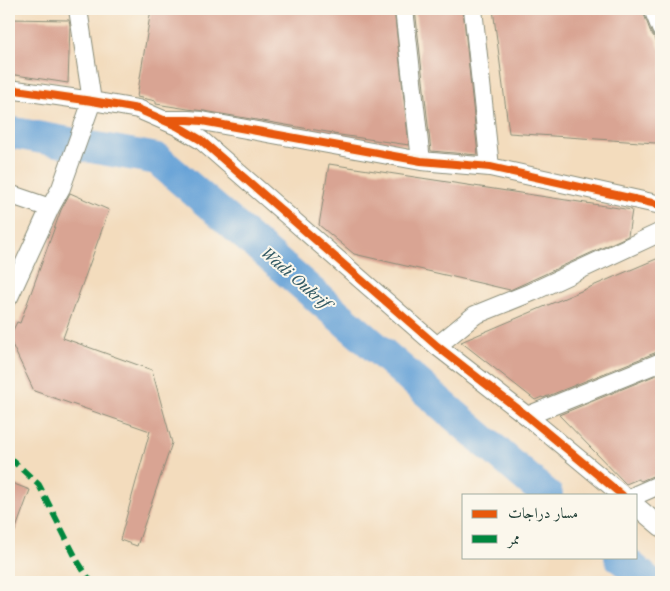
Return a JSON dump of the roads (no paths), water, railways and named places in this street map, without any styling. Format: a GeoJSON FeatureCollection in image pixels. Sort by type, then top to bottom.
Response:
{"type":"FeatureCollection","features":[{"type":"Feature","properties":{"kind":"street"},"geometry":{"type":"LineString","coordinates":[[9,297],[61,188],[92,101],[78,9]]}},
{"type":"Feature","properties":{"kind":"street"},"geometry":{"type":"LineString","coordinates":[[404,9],[421,161]]}},
{"type":"Feature","properties":{"kind":"street"},"geometry":{"type":"LineString","coordinates":[[473,9],[490,167]]}},
{"type":"Feature","properties":{"kind":"street"},"geometry":{"type":"LineString","coordinates":[[653,9],[661,29]]}},
{"type":"Feature","properties":{"kind":"street"},"geometry":{"type":"LineString","coordinates":[[9,89],[138,109],[177,126],[201,140],[437,346],[527,416],[621,494]]}},
{"type":"Feature","properties":{"kind":"street"},"geometry":{"type":"LineString","coordinates":[[164,120],[202,122],[421,161],[490,167],[661,205]]}},
{"type":"Feature","properties":{"kind":"street"},"geometry":{"type":"LineString","coordinates":[[9,194],[50,208]]}},
{"type":"Feature","properties":{"kind":"street"},"geometry":{"type":"LineString","coordinates":[[437,346],[475,315],[532,292],[661,232]]}},
{"type":"Feature","properties":{"kind":"street"},"geometry":{"type":"LineString","coordinates":[[527,416],[661,362]]}},
{"type":"Feature","properties":{"kind":"street"},"geometry":{"type":"LineString","coordinates":[[638,494],[661,484]]}},
{"type":"Feature","properties":{"kind":"street"},"geometry":{"type":"LineString","coordinates":[[638,508],[661,527]]}},
{"type":"Feature","properties":{"kind":"waterway","name":"Wadi Oukrif"},"geometry":{"type":"LineString","coordinates":[[9,132],[157,159],[546,494]]}},
{"type":"Feature","properties":{"kind":"waterway","name":"Wadi Oukrif"},"geometry":{"type":"LineString","coordinates":[[621,558],[649,582]]}}]}
